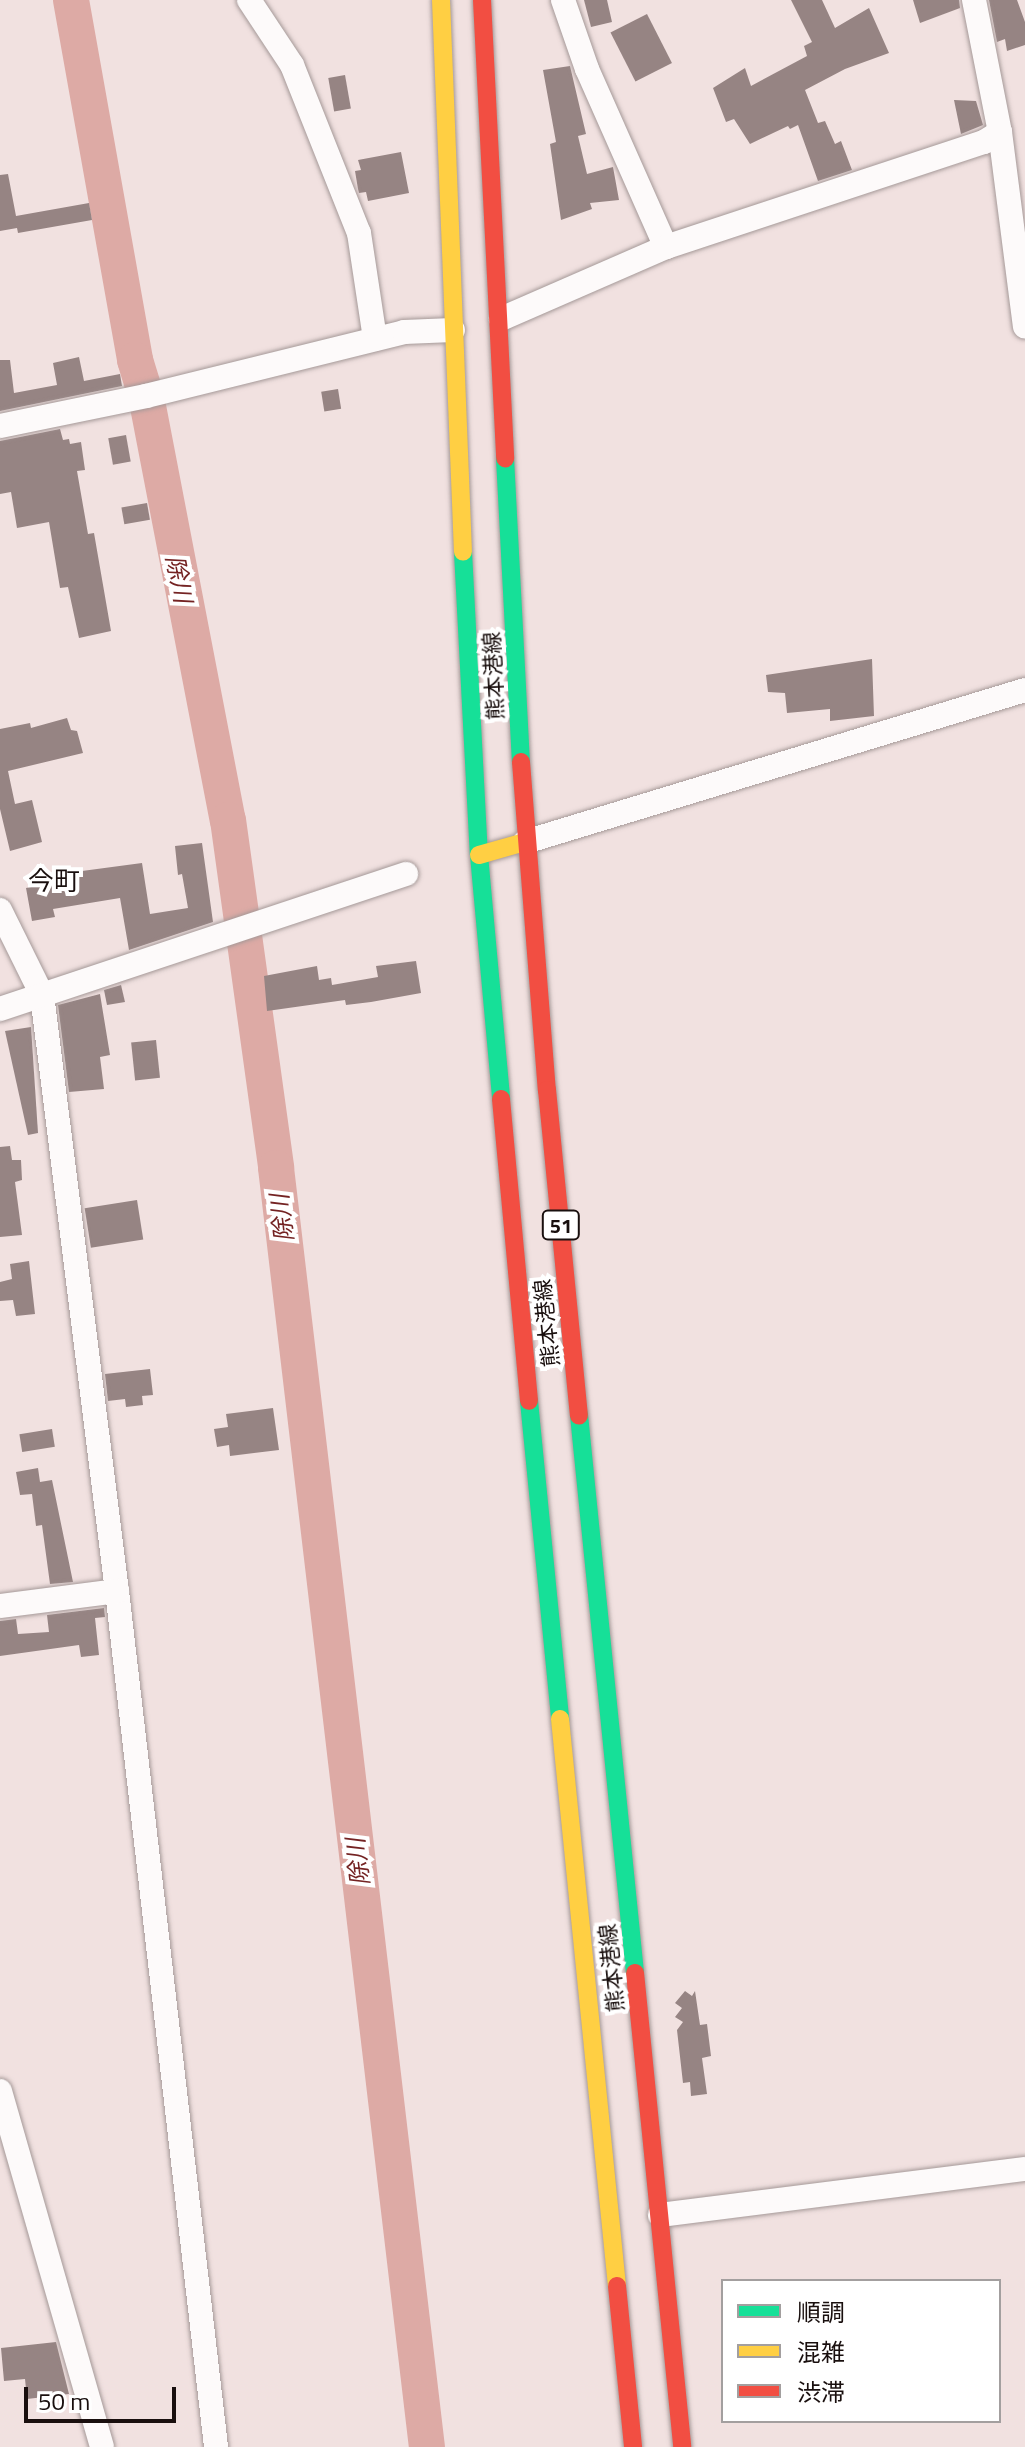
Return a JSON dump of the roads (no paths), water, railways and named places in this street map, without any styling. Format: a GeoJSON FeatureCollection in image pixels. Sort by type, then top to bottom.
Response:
{"type":"FeatureCollection","features":[{"type":"Feature","properties":{"kind":"main road","name":"熊本港線"},"geometry":{"type":"LineString","coordinates":[[441,0],[453,330],[479,855],[542,1544],[633,2447]]}},
{"type":"Feature","properties":{"kind":"main road","name":"熊本港線"},"geometry":{"type":"LineString","coordinates":[[482,0],[501,319],[525,842],[682,2447]]}},
{"type":"Feature","properties":{"kind":"main road"},"geometry":{"type":"LineString","coordinates":[[453,330],[501,319]]}},
{"type":"Feature","properties":{"kind":"main road"},"geometry":{"type":"LineString","coordinates":[[479,855],[525,842]]}},
{"type":"Feature","properties":{"kind":"main road"},"geometry":{"type":"LineString","coordinates":[[542,1544],[594,1539]]}},
{"type":"Feature","properties":{"kind":"main road"},"geometry":{"type":"LineString","coordinates":[[611,2219],[660,2215]]}},
{"type":"Feature","properties":{"kind":"street"},"geometry":{"type":"LineString","coordinates":[[249,0],[292,65],[359,233],[375,339]]}},
{"type":"Feature","properties":{"kind":"street"},"geometry":{"type":"LineString","coordinates":[[563,0],[587,69],[666,247]]}},
{"type":"Feature","properties":{"kind":"street"},"geometry":{"type":"LineString","coordinates":[[974,0],[1000,132],[1025,326]]}},
{"type":"Feature","properties":{"kind":"street"},"geometry":{"type":"LineString","coordinates":[[501,319],[666,247],[984,142],[1000,132]]}},
{"type":"Feature","properties":{"kind":"street"},"geometry":{"type":"LineString","coordinates":[[0,426],[146,396],[404,332],[453,330]]}},
{"type":"Feature","properties":{"kind":"street"},"geometry":{"type":"LineString","coordinates":[[525,842],[1025,690]]}},
{"type":"Feature","properties":{"kind":"street"},"geometry":{"type":"LineString","coordinates":[[0,1009],[406,874]]}},
{"type":"Feature","properties":{"kind":"street"},"geometry":{"type":"LineString","coordinates":[[0,910],[42,995],[117,1591],[216,2447]]}},
{"type":"Feature","properties":{"kind":"street"},"geometry":{"type":"LineString","coordinates":[[0,1606],[117,1591]]}},
{"type":"Feature","properties":{"kind":"street"},"geometry":{"type":"LineString","coordinates":[[0,2091],[102,2447]]}},
{"type":"Feature","properties":{"kind":"street"},"geometry":{"type":"LineString","coordinates":[[660,2215],[1025,2169]]}},
{"type":"Feature","properties":{"kind":"waterway","name":"除川"},"geometry":{"type":"LineString","coordinates":[[71,0],[135,360],[146,396],[228,820],[276,1168],[427,2447]]}},
{"type":"Feature","properties":{"kind":"district","name":"今町"},"geometry":{"type":"Point","coordinates":[54,881]}}]}
